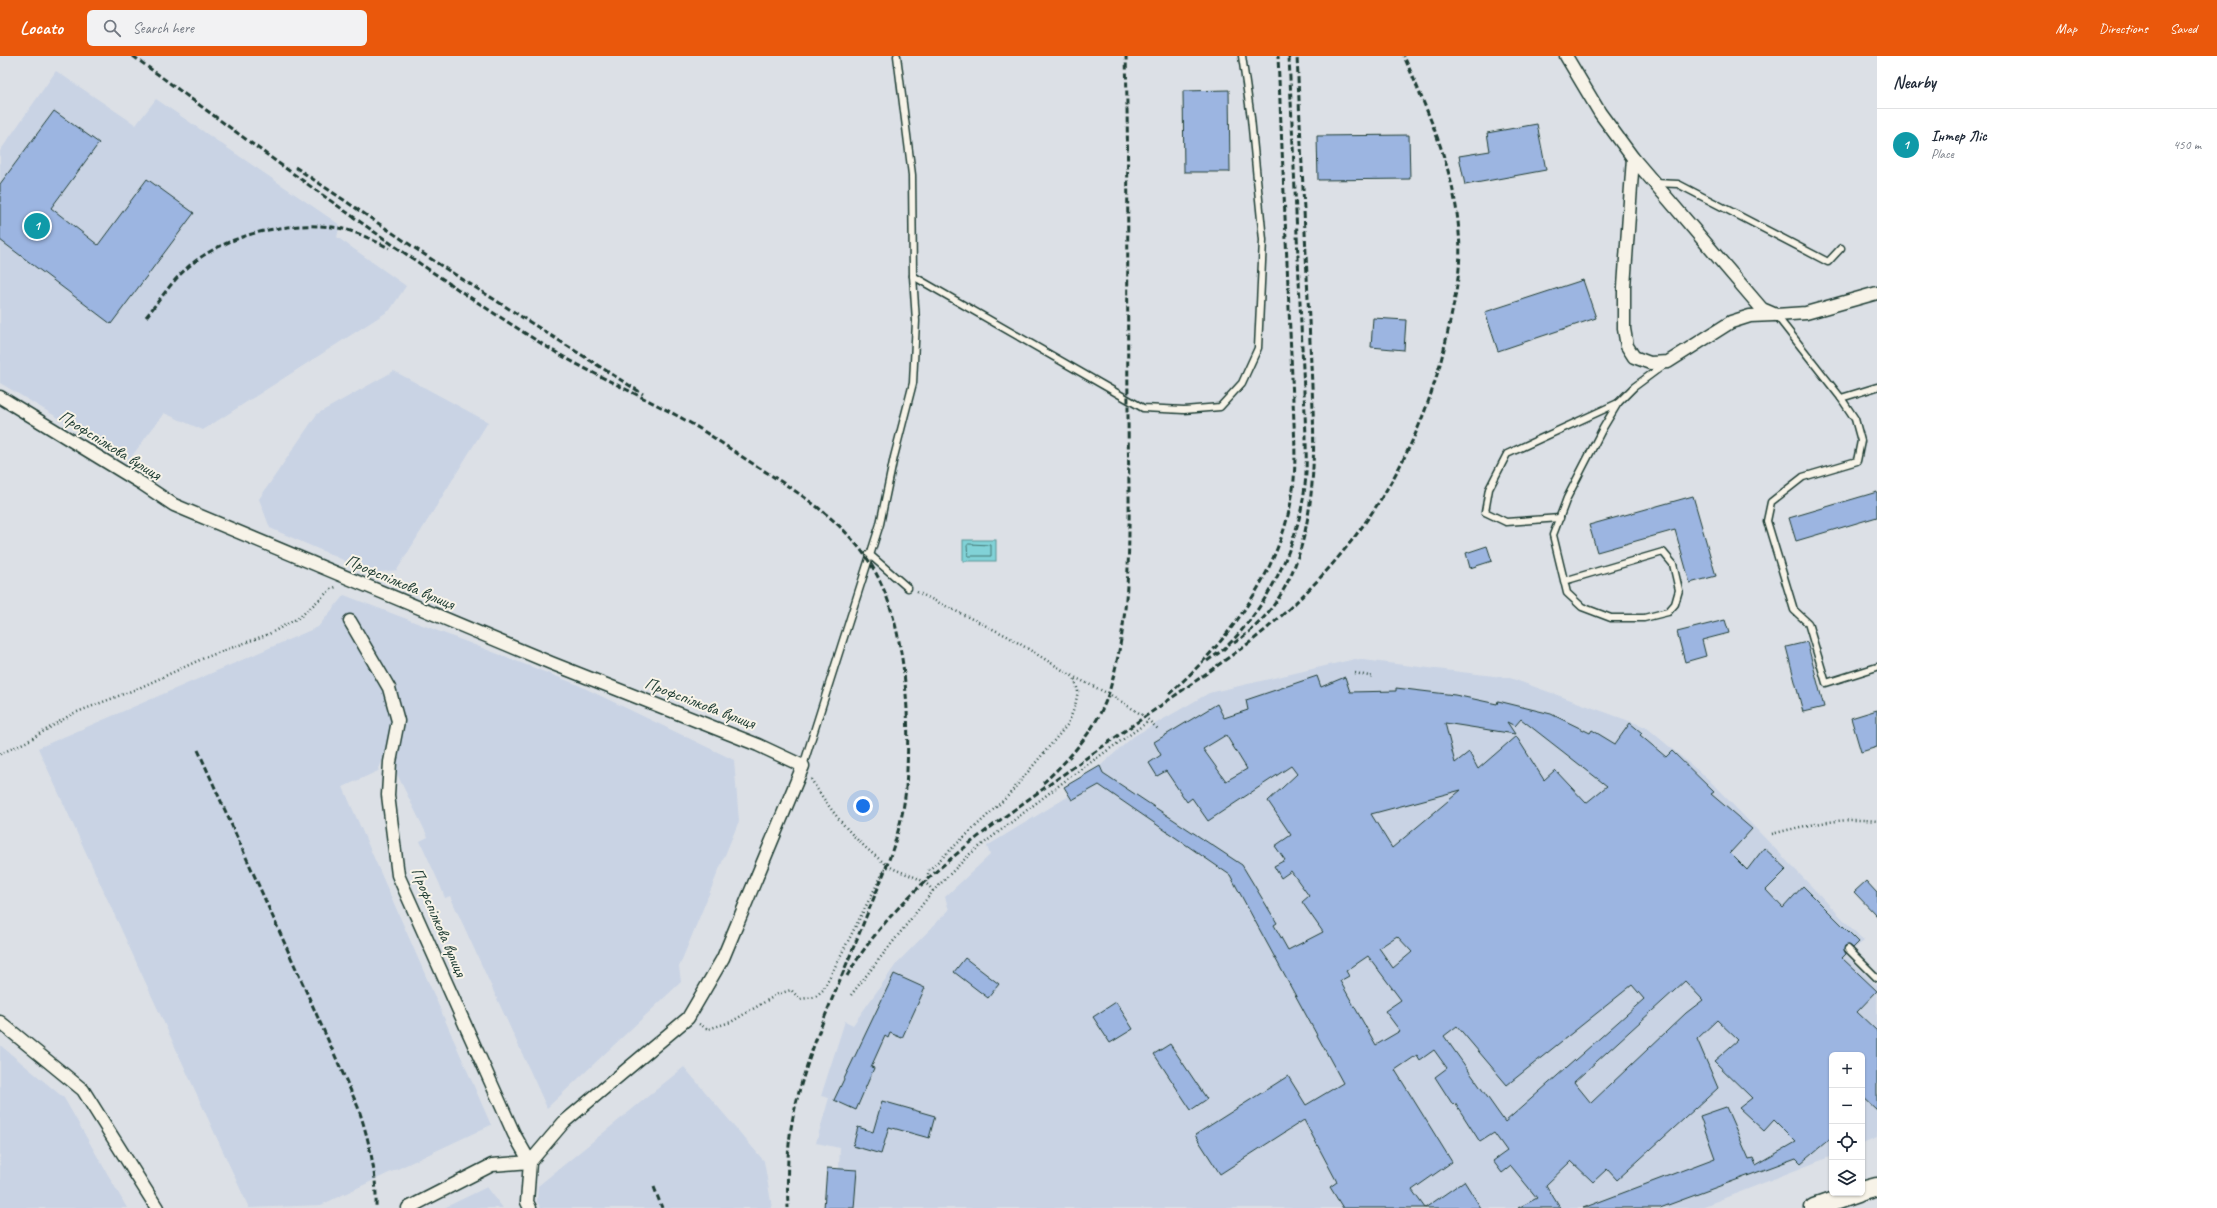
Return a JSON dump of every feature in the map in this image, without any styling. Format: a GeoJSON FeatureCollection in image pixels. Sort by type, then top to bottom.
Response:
{"type":"FeatureCollection","features":[{"type":"Feature","properties":{"kind":"street"},"geometry":{"type":"LineString","coordinates":[[1566,56],[1600,113],[1633,158],[1749,296],[1762,309],[1776,315]]}},
{"type":"Feature","properties":{"kind":"street"},"geometry":{"type":"LineString","coordinates":[[1633,158],[1624,287],[1624,329],[1627,346],[1634,357],[1650,363],[1668,362],[1731,322],[1750,316],[1806,313],[1877,293]]}},
{"type":"Feature","properties":{"kind":"street","name":"Профспілкова вулиця"},"geometry":{"type":"LineString","coordinates":[[0,397],[142,483],[174,505],[551,663],[758,744],[803,766]]}},
{"type":"Feature","properties":{"kind":"street","name":"Профспілкова вулиця"},"geometry":{"type":"LineString","coordinates":[[350,621],[389,688],[398,721],[390,762],[388,795],[398,876],[514,1134],[530,1162]]}},
{"type":"Feature","properties":{"kind":"street"},"geometry":{"type":"LineString","coordinates":[[530,1208],[527,1202],[530,1162],[564,1122],[688,1018],[723,958],[803,766]]}},
{"type":"Feature","properties":{"kind":"street"},"geometry":{"type":"LineString","coordinates":[[0,1022],[83,1090],[157,1208]]}},
{"type":"Feature","properties":{"kind":"street"},"geometry":{"type":"LineString","coordinates":[[408,1208],[492,1165],[530,1162]]}},
{"type":"Feature","properties":{"kind":"street"},"geometry":{"type":"LineString","coordinates":[[1865,1191],[1877,1187]]}},
{"type":"Feature","properties":{"kind":"street"},"geometry":{"type":"LineString","coordinates":[[1814,1208],[1835,1204],[1851,1196]]}},
{"type":"Feature","properties":{"kind":"lane"},"geometry":{"type":"LineString","coordinates":[[803,766],[880,524],[894,457],[913,383],[916,321],[912,175],[897,56]]}},
{"type":"Feature","properties":{"kind":"lane"},"geometry":{"type":"LineString","coordinates":[[914,276],[1143,408],[1184,410],[1220,407],[1242,383],[1258,348],[1263,240],[1251,118],[1242,56]]}},
{"type":"Feature","properties":{"kind":"lane"},"geometry":{"type":"LineString","coordinates":[[1654,183],[1678,184],[1828,262],[1841,248]]}},
{"type":"Feature","properties":{"kind":"lane"},"geometry":{"type":"LineString","coordinates":[[1776,315],[1841,398],[1854,419],[1861,441],[1857,461],[1804,477],[1771,502],[1767,521],[1794,610],[1808,623],[1826,683],[1877,667]]}},
{"type":"Feature","properties":{"kind":"lane"},"geometry":{"type":"LineString","coordinates":[[1564,581],[1663,552],[1673,564],[1679,590],[1675,604],[1668,612],[1644,618],[1611,618],[1582,607],[1567,593],[1564,581],[1553,535],[1567,498],[1603,428],[1618,403],[1634,387],[1668,362]]}},
{"type":"Feature","properties":{"kind":"lane"},"geometry":{"type":"LineString","coordinates":[[1841,398],[1877,387]]}},
{"type":"Feature","properties":{"kind":"lane"},"geometry":{"type":"LineString","coordinates":[[1560,518],[1540,521],[1506,522],[1485,512],[1489,489],[1507,454],[1618,403]]}},
{"type":"Feature","properties":{"kind":"lane"},"geometry":{"type":"LineString","coordinates":[[870,554],[908,588]]}},
{"type":"Feature","properties":{"kind":"lane"},"geometry":{"type":"LineString","coordinates":[[1848,950],[1877,978]]}},
{"type":"Feature","properties":{"kind":"path"},"geometry":{"type":"LineString","coordinates":[[0,754],[28,741],[72,714],[139,688],[204,658],[269,634],[300,617],[331,589],[353,580]]}},
{"type":"Feature","properties":{"kind":"path"},"geometry":{"type":"LineString","coordinates":[[908,588],[1006,636],[1074,677],[1109,694],[1149,721],[1159,730]]}},
{"type":"Feature","properties":{"kind":"path"},"geometry":{"type":"LineString","coordinates":[[1355,673],[1374,677]]}},
{"type":"Feature","properties":{"kind":"path"},"geometry":{"type":"LineString","coordinates":[[926,882],[929,870],[1006,796],[1068,724],[1076,706],[1078,691],[1074,677]]}},
{"type":"Feature","properties":{"kind":"path"},"geometry":{"type":"LineString","coordinates":[[851,995],[933,891],[970,854],[1052,791],[1149,721]]}},
{"type":"Feature","properties":{"kind":"path"},"geometry":{"type":"LineString","coordinates":[[803,766],[821,796],[853,836],[887,866],[926,882],[933,891]]}},
{"type":"Feature","properties":{"kind":"path"},"geometry":{"type":"LineString","coordinates":[[1772,834],[1810,824],[1863,820],[1877,821]]}},
{"type":"Feature","properties":{"kind":"path"},"geometry":{"type":"LineString","coordinates":[[688,1018],[708,1029],[731,1022],[778,994],[791,990],[800,999],[815,997],[823,990],[887,866]]}},
{"type":"Feature","properties":{"kind":"shaded area"},"geometry":{"type":"Polygon","coordinates":[[[56,71],[136,125],[156,99],[340,225],[337,237],[406,286],[390,310],[203,430],[164,413],[129,460],[0,383],[0,151],[56,71]]]}},
{"type":"Feature","properties":{"kind":"shaded area"},"geometry":{"type":"Polygon","coordinates":[[[394,371],[488,422],[397,570],[373,573],[270,528],[259,499],[317,414],[394,371]]]}},
{"type":"Feature","properties":{"kind":"shaded area"},"geometry":{"type":"Polygon","coordinates":[[[344,595],[576,684],[734,760],[739,821],[679,967],[681,982],[547,1108],[450,896],[445,898],[420,841],[428,837],[386,752],[378,771],[343,787],[491,1125],[321,1205],[249,1208],[38,748],[318,627],[344,595]]]}},
{"type":"Feature","properties":{"kind":"shaded area"},"geometry":{"type":"Polygon","coordinates":[[[1355,659],[1510,678],[1646,727],[1709,780],[1864,941],[1846,955],[1877,986],[1877,1138],[1865,1143],[1865,1052],[1829,1052],[1829,1157],[1699,1208],[854,1208],[856,1170],[839,1169],[840,1148],[816,1143],[829,1098],[821,1096],[845,1021],[853,1025],[897,963],[949,910],[945,897],[990,855],[987,846],[1069,796],[1064,787],[1100,766],[1134,736],[1209,693],[1355,659]]]}},
{"type":"Feature","properties":{"kind":"shaded area"},"geometry":{"type":"Polygon","coordinates":[[[0,1045],[64,1098],[127,1208],[0,1208],[0,1045]]]}},
{"type":"Feature","properties":{"kind":"shaded area"},"geometry":{"type":"Polygon","coordinates":[[[684,1067],[764,1161],[772,1208],[541,1208],[537,1202],[538,1186],[684,1067]]]}},
{"type":"Feature","properties":{"kind":"shaded area"},"geometry":{"type":"Polygon","coordinates":[[[487,1187],[503,1208],[444,1208],[487,1187]]]}},
{"type":"Feature","properties":{"kind":"water"},"geometry":{"type":"Polygon","coordinates":[[[963,540],[996,540],[996,561],[963,561],[963,540]]]}},
{"type":"Feature","properties":{"kind":"building"},"geometry":{"type":"Polygon","coordinates":[[[1229,90],[1230,172],[1184,172],[1183,91],[1229,90]]]}},
{"type":"Feature","properties":{"kind":"building"},"geometry":{"type":"Polygon","coordinates":[[[54,111],[99,143],[51,208],[98,245],[147,179],[194,213],[111,324],[0,240],[0,184],[54,111]]]}},
{"type":"Feature","properties":{"kind":"building"},"geometry":{"type":"Polygon","coordinates":[[[1537,124],[1546,170],[1465,185],[1459,156],[1490,151],[1487,133],[1537,124]]]}},
{"type":"Feature","properties":{"kind":"building"},"geometry":{"type":"Polygon","coordinates":[[[1409,135],[1410,179],[1318,180],[1317,136],[1409,135]]]}},
{"type":"Feature","properties":{"kind":"building"},"geometry":{"type":"Polygon","coordinates":[[[1583,280],[1596,318],[1498,351],[1485,312],[1583,280]]]}},
{"type":"Feature","properties":{"kind":"building"},"geometry":{"type":"Polygon","coordinates":[[[1373,318],[1406,320],[1404,350],[1371,347],[1373,318]]]}},
{"type":"Feature","properties":{"kind":"building"},"geometry":{"type":"Polygon","coordinates":[[[1877,492],[1877,517],[1796,541],[1789,518],[1877,492]]]}},
{"type":"Feature","properties":{"kind":"building"},"geometry":{"type":"Polygon","coordinates":[[[1693,496],[1716,576],[1690,583],[1675,530],[1597,552],[1589,525],[1693,496]]]}},
{"type":"Feature","properties":{"kind":"building"},"geometry":{"type":"Polygon","coordinates":[[[1487,546],[1492,561],[1470,568],[1466,553],[1487,546]]]}},
{"type":"Feature","properties":{"kind":"building"},"geometry":{"type":"Polygon","coordinates":[[[1725,620],[1729,633],[1702,640],[1706,656],[1685,662],[1677,632],[1725,620]]]}},
{"type":"Feature","properties":{"kind":"building"},"geometry":{"type":"Polygon","coordinates":[[[1807,642],[1824,707],[1803,712],[1786,647],[1807,642]]]}},
{"type":"Feature","properties":{"kind":"building"},"geometry":{"type":"Polygon","coordinates":[[[1317,676],[1321,687],[1345,677],[1350,692],[1396,691],[1396,688],[1455,695],[1497,704],[1498,701],[1551,714],[1590,733],[1592,730],[1615,744],[1630,723],[1642,733],[1640,735],[1666,757],[1672,751],[1714,792],[1711,794],[1752,829],[1730,853],[1747,870],[1764,848],[1787,869],[1766,890],[1783,908],[1803,886],[1859,942],[1853,948],[1849,945],[1845,946],[1844,950],[1846,954],[1842,958],[1877,991],[1857,1012],[1877,1031],[1877,1110],[1865,1099],[1865,1052],[1829,1052],[1829,1140],[1801,1163],[1796,1158],[1660,1208],[1583,1208],[1715,1158],[1700,1116],[1726,1107],[1749,1159],[1753,1158],[1756,1165],[1796,1142],[1774,1120],[1764,1131],[1739,1108],[1752,1098],[1714,1061],[1738,1040],[1717,1020],[1697,1039],[1718,1088],[1617,1180],[1607,1169],[1593,1182],[1571,1161],[1546,1185],[1560,1208],[1518,1208],[1537,1198],[1511,1166],[1502,1173],[1493,1161],[1507,1151],[1494,1133],[1480,1142],[1455,1103],[1453,1105],[1435,1077],[1447,1068],[1434,1050],[1420,1060],[1417,1055],[1395,1070],[1452,1162],[1412,1190],[1425,1208],[1343,1208],[1330,1187],[1337,1182],[1304,1120],[1220,1174],[1195,1135],[1288,1076],[1306,1105],[1343,1083],[1230,875],[1099,785],[1072,800],[1064,787],[1100,766],[1103,773],[1242,865],[1277,923],[1274,925],[1288,950],[1323,932],[1302,902],[1309,896],[1291,871],[1281,878],[1274,866],[1285,860],[1275,846],[1291,835],[1268,801],[1297,774],[1291,766],[1208,821],[1192,798],[1187,802],[1166,771],[1157,776],[1149,763],[1161,755],[1154,742],[1217,704],[1224,718],[1248,710],[1246,700],[1317,676]],[[1521,719],[1515,726],[1507,722],[1515,734],[1445,723],[1455,763],[1469,752],[1478,769],[1516,736],[1544,780],[1555,770],[1586,803],[1607,786],[1521,719]],[[1226,735],[1203,749],[1226,781],[1247,769],[1226,735]],[[1461,790],[1371,814],[1392,848],[1461,790]],[[1397,936],[1379,948],[1393,968],[1412,952],[1397,936]],[[1368,956],[1346,971],[1349,976],[1340,981],[1376,1045],[1400,1031],[1385,1011],[1401,1000],[1368,956]],[[1685,981],[1574,1082],[1591,1103],[1686,1013],[1703,1000],[1685,981]],[[1632,985],[1507,1085],[1457,1026],[1444,1036],[1505,1122],[1644,999],[1632,985]]]}},
{"type":"Feature","properties":{"kind":"building"},"geometry":{"type":"Polygon","coordinates":[[[1877,710],[1877,747],[1861,752],[1851,718],[1877,710]]]}},
{"type":"Feature","properties":{"kind":"building"},"geometry":{"type":"Polygon","coordinates":[[[1866,881],[1877,893],[1877,916],[1854,892],[1866,881]]]}},
{"type":"Feature","properties":{"kind":"building"},"geometry":{"type":"Polygon","coordinates":[[[965,958],[999,984],[988,998],[954,972],[965,958]]]}},
{"type":"Feature","properties":{"kind":"building"},"geometry":{"type":"Polygon","coordinates":[[[894,974],[925,988],[902,1038],[890,1033],[888,1038],[885,1036],[871,1067],[874,1068],[856,1110],[834,1100],[894,974]]]}},
{"type":"Feature","properties":{"kind":"building"},"geometry":{"type":"Polygon","coordinates":[[[1116,1002],[1133,1029],[1110,1043],[1093,1017],[1116,1002]]]}},
{"type":"Feature","properties":{"kind":"building"},"geometry":{"type":"Polygon","coordinates":[[[1170,1044],[1207,1099],[1191,1110],[1154,1054],[1170,1044]]]}},
{"type":"Feature","properties":{"kind":"building"},"geometry":{"type":"Polygon","coordinates":[[[882,1101],[935,1116],[929,1138],[889,1127],[881,1154],[853,1146],[858,1127],[873,1132],[882,1101]]]}},
{"type":"Feature","properties":{"kind":"building"},"geometry":{"type":"Polygon","coordinates":[[[827,1168],[857,1170],[854,1208],[824,1208],[827,1168]]]}},
{"type":"Feature","properties":{"kind":"building"},"geometry":{"type":"Polygon","coordinates":[[[1464,1181],[1481,1208],[1425,1208],[1464,1181]]]}},
{"type":"Feature","properties":{"kind":"railway"},"geometry":{"type":"LineString","coordinates":[[133,56],[333,203],[435,274],[557,353],[694,425],[803,496],[831,518],[855,543],[866,557],[880,580],[890,607],[898,637],[903,668],[908,730],[904,806],[889,859],[822,1024],[804,1073],[790,1133],[788,1208]]}},
{"type":"Feature","properties":{"kind":"railway"},"geometry":{"type":"LineString","coordinates":[[1043,783],[1073,753],[1098,718],[1109,692],[1118,658],[1123,623],[1129,551],[1126,56]]}},
{"type":"Feature","properties":{"kind":"railway"},"geometry":{"type":"LineString","coordinates":[[1169,694],[1211,653],[1230,630],[1247,605],[1263,579],[1275,553],[1285,525],[1292,496],[1295,469],[1295,441],[1278,56]]}},
{"type":"Feature","properties":{"kind":"railway"},"geometry":{"type":"LineString","coordinates":[[1207,661],[1223,650],[1241,632],[1268,594],[1279,573],[1296,530],[1302,507],[1305,485],[1306,436],[1289,56]]}},
{"type":"Feature","properties":{"kind":"railway"},"geometry":{"type":"LineString","coordinates":[[1234,643],[1260,622],[1279,597],[1294,569],[1304,538],[1310,506],[1314,440],[1297,56]]}},
{"type":"Feature","properties":{"kind":"railway"},"geometry":{"type":"LineString","coordinates":[[847,976],[867,946],[889,918],[941,867],[998,821],[1249,643],[1287,611],[1321,577],[1352,541],[1379,502],[1402,462],[1422,419],[1437,374],[1454,303],[1460,257],[1456,210],[1446,164],[1431,120],[1404,56]]}},
{"type":"Feature","properties":{"kind":"railway"},"geometry":{"type":"LineString","coordinates":[[295,167],[440,265],[643,394]]}},
{"type":"Feature","properties":{"kind":"railway"},"geometry":{"type":"LineString","coordinates":[[146,317],[176,279],[202,256],[220,246],[258,232],[299,226],[338,228],[345,229],[371,239],[389,248]]}},
{"type":"Feature","properties":{"kind":"railway"},"geometry":{"type":"LineString","coordinates":[[198,750],[358,1107],[372,1157],[376,1208]]}},
{"type":"Feature","properties":{"kind":"railway"},"geometry":{"type":"LineString","coordinates":[[654,1187],[662,1208]]}},
{"type":"Feature","properties":{"kind":"place","name":"Інтер Ліс"},"geometry":{"type":"Point","coordinates":[37,226]}}]}
